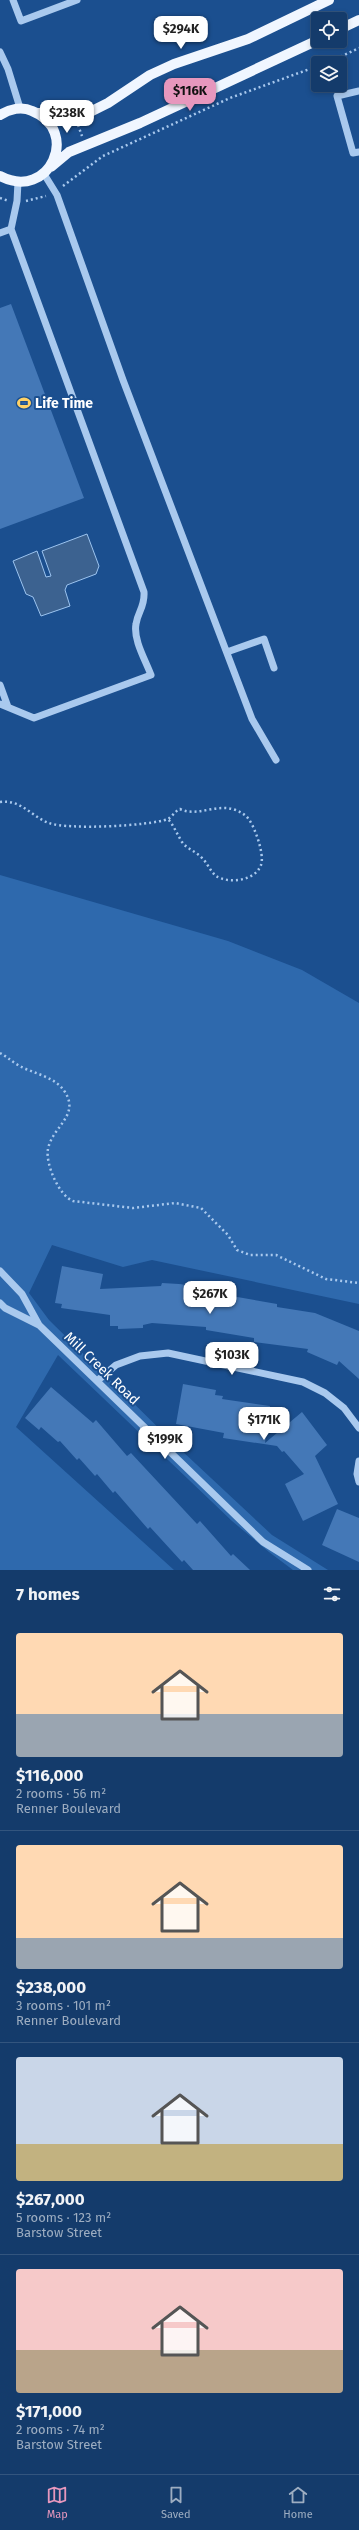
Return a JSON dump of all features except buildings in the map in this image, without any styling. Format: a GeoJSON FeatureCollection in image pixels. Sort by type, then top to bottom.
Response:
{"type":"FeatureCollection","features":[{"type":"Feature","properties":{"kind":"main road"},"geometry":{"type":"LineString","coordinates":[[0,115],[20,108],[38,113],[88,113],[103,106],[150,74],[174,64],[248,39],[329,0]]}},
{"type":"Feature","properties":{"kind":"main road"},"geometry":{"type":"LineString","coordinates":[[347,26],[359,20]]}},
{"type":"Feature","properties":{"kind":"main road"},"geometry":{"type":"LineString","coordinates":[[6,180],[28,182],[47,170],[69,152],[140,123],[311,43]]}},
{"type":"Feature","properties":{"kind":"main road"},"geometry":{"type":"LineString","coordinates":[[38,113],[51,125],[56,136],[56,156],[47,170]]}},
{"type":"Feature","properties":{"kind":"street"},"geometry":{"type":"LineString","coordinates":[[13,0],[21,21],[77,0]]}},
{"type":"Feature","properties":{"kind":"street"},"geometry":{"type":"LineString","coordinates":[[0,52],[8,69],[20,108]]}},
{"type":"Feature","properties":{"kind":"street"},"geometry":{"type":"LineString","coordinates":[[359,91],[337,96],[353,153],[359,152]]}},
{"type":"Feature","properties":{"kind":"street"},"geometry":{"type":"LineString","coordinates":[[47,170],[123,380],[252,719],[276,760]]}},
{"type":"Feature","properties":{"kind":"street"},"geometry":{"type":"LineString","coordinates":[[0,704],[34,718],[151,675],[135,632],[137,618],[145,604],[144,592],[11,229],[17,201],[6,180]]}},
{"type":"Feature","properties":{"kind":"street"},"geometry":{"type":"LineString","coordinates":[[0,233],[11,229]]}},
{"type":"Feature","properties":{"kind":"street"},"geometry":{"type":"LineString","coordinates":[[227,652],[264,639],[274,668]]}},
{"type":"Feature","properties":{"kind":"street"},"geometry":{"type":"LineString","coordinates":[[0,685],[8,707]]}},
{"type":"Feature","properties":{"kind":"street","name":"Mill Creek Road"},"geometry":{"type":"LineString","coordinates":[[0,1271],[22,1294],[39,1325],[263,1542],[308,1570]]}},
{"type":"Feature","properties":{"kind":"street","name":"Mill Creek Road"},"geometry":{"type":"LineString","coordinates":[[0,1303],[5,1308],[39,1325]]}},
{"type":"Feature","properties":{"kind":"street"},"geometry":{"type":"LineString","coordinates":[[97,1381],[116,1365],[140,1356],[168,1353],[303,1382],[325,1393],[344,1408],[359,1428]]}},
{"type":"Feature","properties":{"kind":"street"},"geometry":{"type":"LineString","coordinates":[[359,1461],[357,1474],[359,1482]]}},
{"type":"Feature","properties":{"kind":"path"},"geometry":{"type":"LineString","coordinates":[[342,56],[359,48]]}},
{"type":"Feature","properties":{"kind":"path"},"geometry":{"type":"LineString","coordinates":[[60,189],[103,156],[235,96],[311,69]]}},
{"type":"Feature","properties":{"kind":"path"},"geometry":{"type":"LineString","coordinates":[[78,125],[83,139]]}},
{"type":"Feature","properties":{"kind":"path"},"geometry":{"type":"LineString","coordinates":[[27,201],[50,195]]}},
{"type":"Feature","properties":{"kind":"path"},"geometry":{"type":"LineString","coordinates":[[0,198],[4,201],[11,201]]}},
{"type":"Feature","properties":{"kind":"path"},"geometry":{"type":"LineString","coordinates":[[0,802],[12,802],[51,824],[111,826],[168,819],[180,809],[189,813],[220,807],[237,812],[251,822],[260,846],[262,863],[258,870],[250,876],[239,880],[224,880],[214,875],[201,857],[182,842],[168,819]]}},
{"type":"Feature","properties":{"kind":"path"},"geometry":{"type":"LineString","coordinates":[[0,1053],[17,1065],[54,1081],[66,1093],[69,1104],[68,1118],[56,1131],[48,1150],[58,1189],[65,1198],[73,1202],[125,1208],[175,1203],[201,1208],[228,1235],[237,1250],[250,1255],[276,1255],[326,1279],[359,1283]]}},
{"type":"Feature","properties":{"kind":"shaded area"},"geometry":{"type":"Polygon","coordinates":[[[87,534],[99,566],[96,574],[67,585],[65,590],[70,606],[41,616],[33,597],[26,594],[13,561],[37,551],[46,577],[51,576],[42,551],[87,534]]]}},
{"type":"Feature","properties":{"kind":"shaded area"},"geometry":{"type":"Polygon","coordinates":[[[0,875],[228,941],[302,970],[359,1003],[359,1304],[152,1260],[123,1267],[52,1245],[29,1293],[49,1320],[181,1450],[272,1535],[328,1570],[293,1570],[269,1552],[232,1521],[58,1355],[16,1427],[174,1570],[0,1570],[0,875]]]}},
{"type":"Feature","properties":{"kind":"place","name":"Life Time"},"geometry":{"type":"Point","coordinates":[24,403]}}]}
